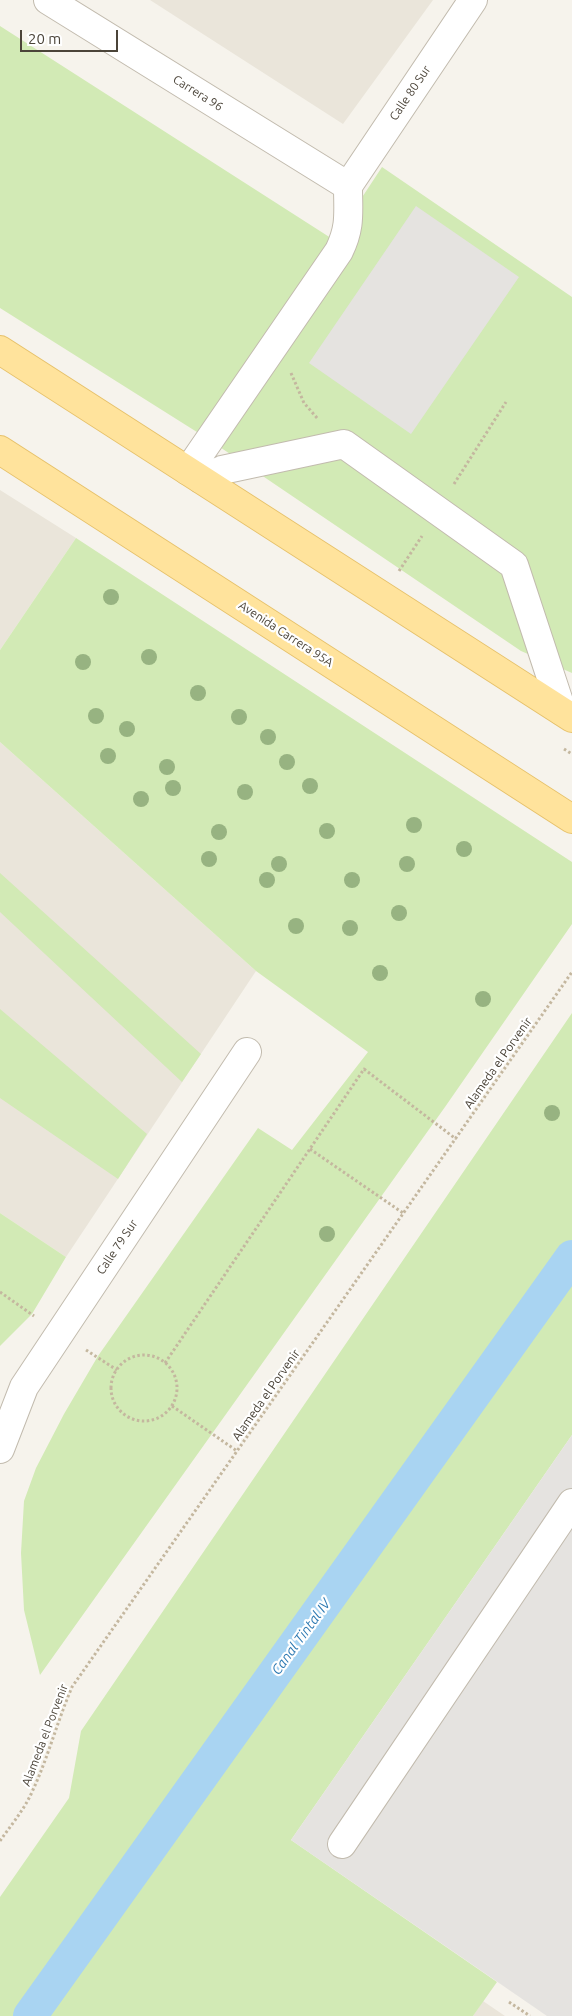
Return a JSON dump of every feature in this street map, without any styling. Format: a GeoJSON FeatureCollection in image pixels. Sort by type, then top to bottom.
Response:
{"type":"FeatureCollection","features":[{"type":"Feature","properties":{"kind":"main road"},"geometry":{"type":"LineString","coordinates":[[0,350],[567,714]]}},
{"type":"Feature","properties":{"kind":"main road","name":"Avenida Carrera 95A"},"geometry":{"type":"LineString","coordinates":[[0,450],[572,819]]}},
{"type":"Feature","properties":{"kind":"street","name":"Carrera 96"},"geometry":{"type":"LineString","coordinates":[[48,0],[348,186]]}},
{"type":"Feature","properties":{"kind":"street","name":"Calle 80 Sur"},"geometry":{"type":"LineString","coordinates":[[348,186],[473,0]]}},
{"type":"Feature","properties":{"kind":"street"},"geometry":{"type":"LineString","coordinates":[[195,475],[339,251],[346,236],[349,222],[348,186]]}},
{"type":"Feature","properties":{"kind":"street"},"geometry":{"type":"LineString","coordinates":[[195,475],[344,444],[514,565],[567,714]]}},
{"type":"Feature","properties":{"kind":"street","name":"Calle 79 Sur"},"geometry":{"type":"LineString","coordinates":[[0,1449],[24,1388],[247,1052]]}},
{"type":"Feature","properties":{"kind":"street"},"geometry":{"type":"LineString","coordinates":[[342,1844],[572,1503]]}},
{"type":"Feature","properties":{"kind":"path","name":"Alameda el Porvenir"},"geometry":{"type":"LineString","coordinates":[[0,1841],[31,1794],[49,1752],[58,1720],[72,1687],[572,972]]}},
{"type":"Feature","properties":{"kind":"path"},"geometry":{"type":"LineString","coordinates":[[165,1363],[364,1069],[456,1139]]}},
{"type":"Feature","properties":{"kind":"path"},"geometry":{"type":"LineString","coordinates":[[310,1149],[403,1213]]}},
{"type":"Feature","properties":{"kind":"path"},"geometry":{"type":"LineString","coordinates":[[134,1357],[156,1357],[172,1370],[176,1381],[177,1391],[172,1406],[160,1417],[151,1420],[130,1418],[121,1411],[115,1402],[112,1391],[112,1380],[117,1370],[124,1362],[134,1357]]}},
{"type":"Feature","properties":{"kind":"path"},"geometry":{"type":"LineString","coordinates":[[172,1406],[237,1451]]}},
{"type":"Feature","properties":{"kind":"path"},"geometry":{"type":"LineString","coordinates":[[509,2002],[530,2016]]}},
{"type":"Feature","properties":{"kind":"shaded area"},"geometry":{"type":"Polygon","coordinates":[[[150,0],[433,0],[343,124],[150,0]]]}},
{"type":"Feature","properties":{"kind":"shaded area"},"geometry":{"type":"Polygon","coordinates":[[[416,206],[519,277],[411,434],[309,363],[416,206]]]}},
{"type":"Feature","properties":{"kind":"shaded area"},"geometry":{"type":"Polygon","coordinates":[[[0,490],[76,538],[0,650],[0,490]]]}},
{"type":"Feature","properties":{"kind":"shaded area"},"geometry":{"type":"Polygon","coordinates":[[[0,742],[256,971],[66,1257],[0,1213],[0,742]]]}},
{"type":"Feature","properties":{"kind":"shaded area"},"geometry":{"type":"Polygon","coordinates":[[[572,1435],[572,2016],[547,2016],[291,1840],[572,1435]]]}},
{"type":"Feature","properties":{"kind":"shaded area"},"geometry":{"type":"Polygon","coordinates":[[[483,2001],[505,2016],[473,2016],[483,2001]]]}},
{"type":"Feature","properties":{"kind":"green space"},"geometry":{"type":"Polygon","coordinates":[[[0,26],[334,240],[382,167],[572,297],[572,673],[521,651],[208,439],[0,308],[0,26]]]}},
{"type":"Feature","properties":{"kind":"green space"},"geometry":{"type":"Polygon","coordinates":[[[76,538],[572,862],[572,924],[445,1107],[40,1675],[24,1610],[21,1553],[24,1501],[36,1468],[64,1414],[98,1356],[258,1128],[292,1150],[368,1052],[256,971],[0,742],[0,650],[76,538]]]}},
{"type":"Feature","properties":{"kind":"green space"},"geometry":{"type":"Polygon","coordinates":[[[0,873],[201,1054],[182,1082],[0,912],[0,873]]]}},
{"type":"Feature","properties":{"kind":"green space"},"geometry":{"type":"Polygon","coordinates":[[[0,1009],[147,1134],[118,1179],[0,1098],[0,1009]]]}},
{"type":"Feature","properties":{"kind":"green space"},"geometry":{"type":"Polygon","coordinates":[[[572,1013],[572,1435],[291,1840],[497,1982],[473,2016],[0,2016],[0,1897],[69,1798],[81,1731],[572,1013]]]}},
{"type":"Feature","properties":{"kind":"green space"},"geometry":{"type":"Polygon","coordinates":[[[0,1213],[66,1257],[32,1314],[0,1346],[0,1213]]]}},
{"type":"Feature","properties":{"kind":"waterway","name":"Canal Tintal IV"},"geometry":{"type":"LineString","coordinates":[[30,2016],[572,1257]]}}]}
